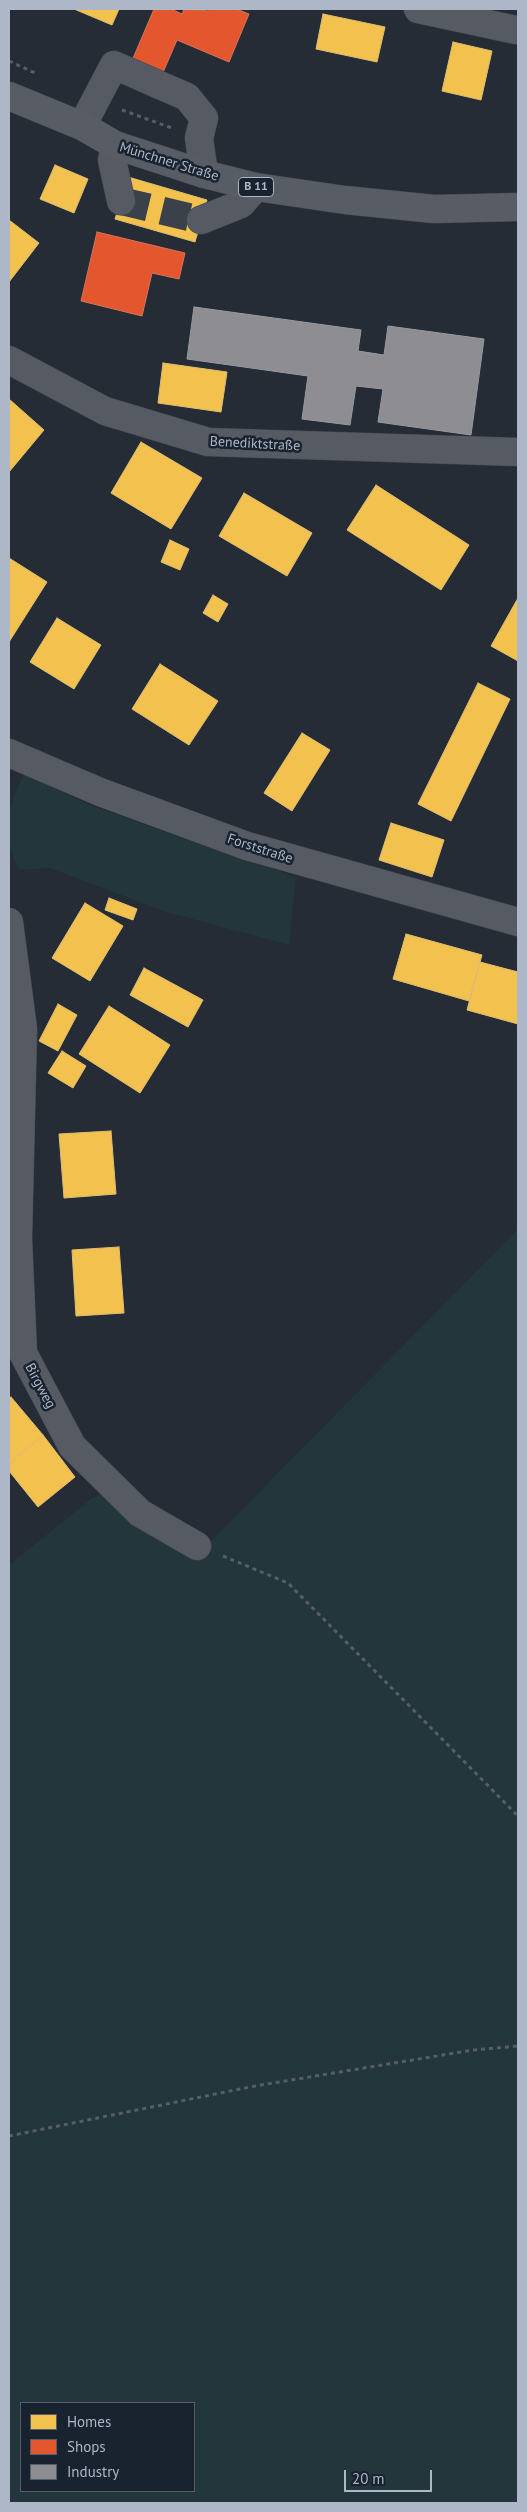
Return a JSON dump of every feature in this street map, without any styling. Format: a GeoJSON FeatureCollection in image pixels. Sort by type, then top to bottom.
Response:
{"type":"FeatureCollection","features":[{"type":"Feature","properties":{"kind":"main road","name":"Münchner Straße"},"geometry":{"type":"LineString","coordinates":[[9,96],[82,126],[115,145],[204,174],[256,187],[345,200],[434,208],[518,207]]}},
{"type":"Feature","properties":{"kind":"street"},"geometry":{"type":"LineString","coordinates":[[418,9],[516,30]]}},
{"type":"Feature","properties":{"kind":"street"},"geometry":{"type":"LineString","coordinates":[[82,126],[114,65],[187,97],[204,118],[199,138],[204,174]]}},
{"type":"Feature","properties":{"kind":"street"},"geometry":{"type":"LineString","coordinates":[[115,145],[112,160],[121,201]]}},
{"type":"Feature","properties":{"kind":"street"},"geometry":{"type":"LineString","coordinates":[[201,220],[241,204],[256,187]]}},
{"type":"Feature","properties":{"kind":"street","name":"Benediktstraße"},"geometry":{"type":"LineString","coordinates":[[9,360],[105,411],[208,442],[518,452]]}},
{"type":"Feature","properties":{"kind":"street","name":"Forststraße"},"geometry":{"type":"LineString","coordinates":[[9,753],[100,792],[247,846],[518,922]]}},
{"type":"Feature","properties":{"kind":"street","name":"Birgweg"},"geometry":{"type":"LineString","coordinates":[[9,922],[23,1029],[16,1359],[72,1446],[140,1513],[197,1546]]}},
{"type":"Feature","properties":{"kind":"path"},"geometry":{"type":"LineString","coordinates":[[9,61],[43,77]]}},
{"type":"Feature","properties":{"kind":"path"},"geometry":{"type":"LineString","coordinates":[[94,100],[199,138]]}},
{"type":"Feature","properties":{"kind":"path"},"geometry":{"type":"LineString","coordinates":[[197,1546],[288,1583],[518,1816]]}},
{"type":"Feature","properties":{"kind":"path"},"geometry":{"type":"LineString","coordinates":[[9,2136],[255,2086],[473,2050],[518,2046]]}},
{"type":"Feature","properties":{"kind":"green space"},"geometry":{"type":"Polygon","coordinates":[[[24,773],[87,804],[188,840],[210,844],[296,878],[289,945],[163,911],[50,868],[19,870],[9,847],[9,809],[24,773]]]}},
{"type":"Feature","properties":{"kind":"green space"},"geometry":{"type":"Polygon","coordinates":[[[518,1229],[518,2503],[9,2503],[9,1565],[91,1499],[100,1494],[132,1518],[200,1555],[213,1539],[518,1229]]]}},
{"type":"Feature","properties":{"kind":"building: Homes"},"geometry":{"type":"Polygon","coordinates":[[[74,9],[119,9],[112,25],[74,9]]]}},
{"type":"Feature","properties":{"kind":"building: Homes"},"geometry":{"type":"Polygon","coordinates":[[[323,14],[385,27],[377,62],[316,49],[323,14]]]}},
{"type":"Feature","properties":{"kind":"building: Homes"},"geometry":{"type":"Polygon","coordinates":[[[453,42],[492,51],[481,100],[442,91],[453,42]]]}},
{"type":"Feature","properties":{"kind":"building: Homes"},"geometry":{"type":"Polygon","coordinates":[[[55,165],[88,179],[74,213],[40,199],[55,165]]]}},
{"type":"Feature","properties":{"kind":"building: Homes"},"geometry":{"type":"Polygon","coordinates":[[[128,177],[207,200],[195,242],[115,219],[128,177]]]}},
{"type":"Feature","properties":{"kind":"building: Homes"},"geometry":{"type":"Polygon","coordinates":[[[9,220],[39,243],[9,282],[9,220]]]}},
{"type":"Feature","properties":{"kind":"building: Homes"},"geometry":{"type":"Polygon","coordinates":[[[163,363],[227,372],[221,412],[158,403],[163,363]]]}},
{"type":"Feature","properties":{"kind":"building: Homes"},"geometry":{"type":"Polygon","coordinates":[[[9,399],[44,430],[9,472],[9,399]]]}},
{"type":"Feature","properties":{"kind":"building: Homes"},"geometry":{"type":"Polygon","coordinates":[[[141,442],[202,478],[171,529],[111,493],[141,442]]]}},
{"type":"Feature","properties":{"kind":"building: Homes"},"geometry":{"type":"Polygon","coordinates":[[[376,485],[469,545],[441,590],[347,530],[376,485]]]}},
{"type":"Feature","properties":{"kind":"building: Homes"},"geometry":{"type":"Polygon","coordinates":[[[244,493],[312,533],[287,576],[219,536],[244,493]]]}},
{"type":"Feature","properties":{"kind":"building: Homes"},"geometry":{"type":"Polygon","coordinates":[[[170,540],[189,549],[180,570],[161,562],[170,540]]]}},
{"type":"Feature","properties":{"kind":"building: Homes"},"geometry":{"type":"Polygon","coordinates":[[[9,558],[47,582],[9,642],[9,558]]]}},
{"type":"Feature","properties":{"kind":"building: Homes"},"geometry":{"type":"Polygon","coordinates":[[[213,595],[228,604],[218,622],[203,613],[213,595]]]}},
{"type":"Feature","properties":{"kind":"building: Homes"},"geometry":{"type":"Polygon","coordinates":[[[518,598],[518,661],[491,646],[518,598]]]}},
{"type":"Feature","properties":{"kind":"building: Homes"},"geometry":{"type":"Polygon","coordinates":[[[57,618],[101,645],[74,689],[30,662],[57,618]]]}},
{"type":"Feature","properties":{"kind":"building: Homes"},"geometry":{"type":"Polygon","coordinates":[[[160,664],[218,701],[189,745],[132,709],[160,664]]]}},
{"type":"Feature","properties":{"kind":"building: Homes"},"geometry":{"type":"Polygon","coordinates":[[[478,683],[510,699],[451,821],[418,804],[478,683]]]}},
{"type":"Feature","properties":{"kind":"building: Homes"},"geometry":{"type":"Polygon","coordinates":[[[302,733],[330,750],[292,811],[264,793],[302,733]]]}},
{"type":"Feature","properties":{"kind":"building: Homes"},"geometry":{"type":"Polygon","coordinates":[[[391,823],[444,840],[432,877],[379,860],[391,823]]]}},
{"type":"Feature","properties":{"kind":"building: Homes"},"geometry":{"type":"Polygon","coordinates":[[[109,898],[137,909],[133,920],[105,910],[109,898]]]}},
{"type":"Feature","properties":{"kind":"building: Homes"},"geometry":{"type":"Polygon","coordinates":[[[85,903],[123,926],[90,981],[52,958],[85,903]]]}},
{"type":"Feature","properties":{"kind":"building: Homes"},"geometry":{"type":"Polygon","coordinates":[[[406,934],[482,955],[469,1001],[393,979],[406,934]]]}},
{"type":"Feature","properties":{"kind":"building: Homes"},"geometry":{"type":"Polygon","coordinates":[[[480,962],[518,972],[518,1024],[467,1010],[480,962]]]}},
{"type":"Feature","properties":{"kind":"building: Homes"},"geometry":{"type":"Polygon","coordinates":[[[144,968],[203,1000],[188,1027],[130,995],[144,968]]]}},
{"type":"Feature","properties":{"kind":"building: Homes"},"geometry":{"type":"Polygon","coordinates":[[[58,1004],[77,1015],[58,1051],[39,1041],[58,1004]]]}},
{"type":"Feature","properties":{"kind":"building: Homes"},"geometry":{"type":"Polygon","coordinates":[[[109,1006],[170,1045],[140,1093],[79,1054],[109,1006]]]}},
{"type":"Feature","properties":{"kind":"building: Homes"},"geometry":{"type":"Polygon","coordinates":[[[62,1051],[86,1066],[73,1088],[48,1073],[62,1051]]]}},
{"type":"Feature","properties":{"kind":"building: Homes"},"geometry":{"type":"Polygon","coordinates":[[[111,1131],[116,1194],[64,1198],[59,1134],[111,1131]]]}},
{"type":"Feature","properties":{"kind":"building: Homes"},"geometry":{"type":"Polygon","coordinates":[[[119,1247],[124,1313],[76,1316],[72,1250],[119,1247]]]}},
{"type":"Feature","properties":{"kind":"building: Homes"},"geometry":{"type":"Polygon","coordinates":[[[11,1397],[43,1435],[9,1464],[9,1399],[11,1397]]]}},
{"type":"Feature","properties":{"kind":"building: Homes"},"geometry":{"type":"Polygon","coordinates":[[[43,1435],[75,1477],[38,1507],[9,1471],[9,1464],[43,1435]]]}},
{"type":"Feature","properties":{"kind":"building: Shops"},"geometry":{"type":"Polygon","coordinates":[[[154,9],[171,9],[182,14],[184,9],[209,11],[210,9],[236,9],[249,14],[229,62],[177,40],[161,77],[131,63],[154,9]]]}},
{"type":"Feature","properties":{"kind":"building: Shops"},"geometry":{"type":"Polygon","coordinates":[[[97,232],[185,253],[179,279],[152,273],[142,316],[81,301],[97,232]]]}},
{"type":"Feature","properties":{"kind":"building: Industry"},"geometry":{"type":"Polygon","coordinates":[[[194,307],[361,330],[358,351],[384,355],[388,326],[484,339],[471,435],[378,422],[383,389],[356,386],[350,425],[302,419],[308,376],[187,359],[194,307]]]}},
{"type":"Feature","properties":{"kind":"tunnel"},"geometry":{"type":"LineString","coordinates":[[121,201],[201,220]]}}]}
